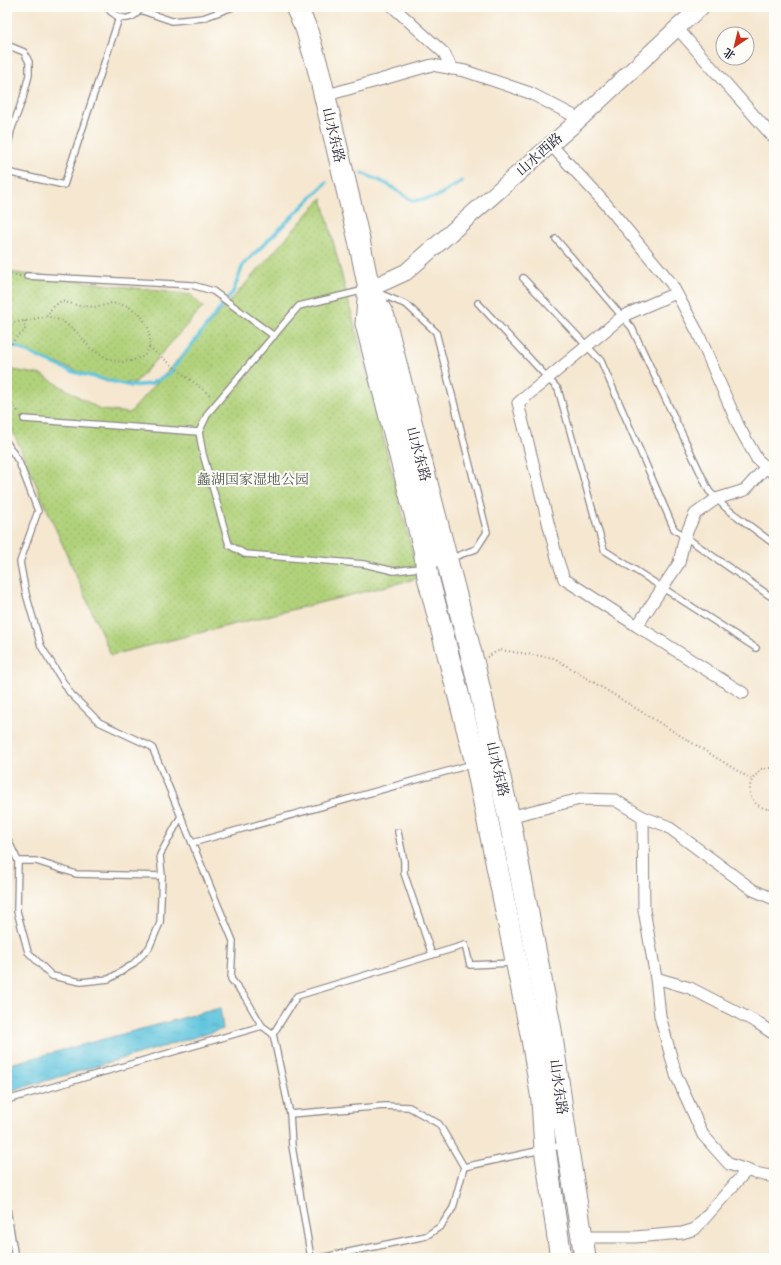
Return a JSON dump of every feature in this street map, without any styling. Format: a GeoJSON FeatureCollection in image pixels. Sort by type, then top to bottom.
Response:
{"type":"FeatureCollection","features":[{"type":"Feature","properties":{"kind":"highway","name":"山水东路"},"geometry":{"type":"LineString","coordinates":[[296,7],[306,28],[318,68],[359,240],[369,289],[366,324],[424,549],[428,577],[476,763],[532,1039],[542,1100],[545,1150],[561,1258]]}},
{"type":"Feature","properties":{"kind":"highway","name":"山水东路"},"geometry":{"type":"LineString","coordinates":[[369,289],[384,317],[474,665],[509,816],[551,1030],[585,1258]]}},
{"type":"Feature","properties":{"kind":"street"},"geometry":{"type":"LineString","coordinates":[[393,7],[444,53],[452,69]]}},
{"type":"Feature","properties":{"kind":"street","name":"山水西路"},"geometry":{"type":"LineString","coordinates":[[369,289],[406,272],[580,119],[701,7]]}},
{"type":"Feature","properties":{"kind":"street"},"geometry":{"type":"LineString","coordinates":[[677,28],[774,138]]}},
{"type":"Feature","properties":{"kind":"street"},"geometry":{"type":"LineString","coordinates":[[324,96],[432,65],[465,71],[530,94],[580,119]]}},
{"type":"Feature","properties":{"kind":"street"},"geometry":{"type":"LineString","coordinates":[[550,144],[605,203],[671,283],[698,333],[739,427],[757,459],[770,470],[745,490],[716,499],[695,514],[685,536],[679,563],[637,626]]}},
{"type":"Feature","properties":{"kind":"street"},"geometry":{"type":"LineString","coordinates":[[676,293],[623,316],[518,404],[557,558],[564,579],[743,693]]}},
{"type":"Feature","properties":{"kind":"street"},"geometry":{"type":"LineString","coordinates":[[509,816],[580,799],[614,800],[643,817],[667,826],[753,890],[774,899]]}},
{"type":"Feature","properties":{"kind":"street"},"geometry":{"type":"LineString","coordinates":[[643,817],[644,910],[656,978],[660,1016],[676,1075],[703,1135],[729,1164],[755,1174],[774,1177]]}},
{"type":"Feature","properties":{"kind":"street"},"geometry":{"type":"LineString","coordinates":[[656,978],[690,988],[756,1022],[774,1034]]}},
{"type":"Feature","properties":{"kind":"street"},"geometry":{"type":"LineString","coordinates":[[582,1237],[635,1237],[682,1233],[695,1229],[747,1170]]}},
{"type":"Feature","properties":{"kind":"lane"},"geometry":{"type":"LineString","coordinates":[[108,7],[109,10],[118,18],[127,19],[135,16],[141,8],[172,21],[203,18],[233,7]]}},
{"type":"Feature","properties":{"kind":"lane"},"geometry":{"type":"LineString","coordinates":[[7,172],[64,185],[118,18]]}},
{"type":"Feature","properties":{"kind":"lane"},"geometry":{"type":"LineString","coordinates":[[7,45],[24,52],[29,62],[29,75],[11,131],[7,150]]}},
{"type":"Feature","properties":{"kind":"lane"},"geometry":{"type":"LineString","coordinates":[[556,239],[632,328],[709,491],[726,508],[774,544]]}},
{"type":"Feature","properties":{"kind":"lane"},"geometry":{"type":"LineString","coordinates":[[27,276],[192,285],[212,291],[274,336]]}},
{"type":"Feature","properties":{"kind":"lane"},"geometry":{"type":"LineString","coordinates":[[523,278],[601,361],[674,529],[770,596]]}},
{"type":"Feature","properties":{"kind":"lane"},"geometry":{"type":"LineString","coordinates":[[369,289],[407,305],[436,332],[486,532],[476,549],[427,567],[394,571],[364,564],[245,554],[229,545],[203,454],[199,432],[208,413],[274,336],[299,306],[369,289]]}},
{"type":"Feature","properties":{"kind":"lane"},"geometry":{"type":"LineString","coordinates":[[478,304],[558,389],[604,550],[756,648]]}},
{"type":"Feature","properties":{"kind":"lane"},"geometry":{"type":"LineString","coordinates":[[24,419],[199,432]]}},
{"type":"Feature","properties":{"kind":"lane"},"geometry":{"type":"LineString","coordinates":[[7,443],[19,462],[38,511],[20,562],[26,594],[41,646],[70,693],[99,722],[152,747],[233,941],[231,979],[245,997],[262,1026],[273,1034],[290,1114],[292,1146],[311,1258]]}},
{"type":"Feature","properties":{"kind":"lane"},"geometry":{"type":"LineString","coordinates":[[192,842],[476,763]]}},
{"type":"Feature","properties":{"kind":"lane"},"geometry":{"type":"LineString","coordinates":[[7,838],[18,861],[18,911],[28,952],[52,976],[81,982],[110,979],[132,965],[149,948],[160,923],[162,876],[160,855],[181,816]]}},
{"type":"Feature","properties":{"kind":"lane"},"geometry":{"type":"LineString","coordinates":[[398,832],[404,861],[404,873],[432,955]]}},
{"type":"Feature","properties":{"kind":"lane"},"geometry":{"type":"LineString","coordinates":[[18,861],[36,861],[76,874],[162,876]]}},
{"type":"Feature","properties":{"kind":"lane"},"geometry":{"type":"LineString","coordinates":[[273,1034],[298,996],[465,945],[470,965],[517,963]]}},
{"type":"Feature","properties":{"kind":"lane"},"geometry":{"type":"LineString","coordinates":[[7,1100],[262,1026]]}},
{"type":"Feature","properties":{"kind":"lane"},"geometry":{"type":"LineString","coordinates":[[290,1114],[385,1106],[409,1107],[439,1124],[464,1167],[453,1208],[440,1226],[426,1236],[320,1258]]}},
{"type":"Feature","properties":{"kind":"lane"},"geometry":{"type":"LineString","coordinates":[[464,1167],[567,1144]]}},
{"type":"Feature","properties":{"kind":"lane"},"geometry":{"type":"LineString","coordinates":[[7,1209],[15,1258]]}},
{"type":"Feature","properties":{"kind":"path"},"geometry":{"type":"LineString","coordinates":[[7,274],[27,276]]}},
{"type":"Feature","properties":{"kind":"path"},"geometry":{"type":"LineString","coordinates":[[7,321],[10,323],[47,316],[62,321],[76,331],[91,349],[107,358],[120,362],[131,361],[144,356],[149,347],[150,339],[148,327],[140,314],[127,306],[112,303],[98,307],[61,301],[52,308],[47,316]]}},
{"type":"Feature","properties":{"kind":"path"},"geometry":{"type":"LineString","coordinates":[[7,355],[17,336],[25,331],[24,321]]}},
{"type":"Feature","properties":{"kind":"path"},"geometry":{"type":"LineString","coordinates":[[149,347],[218,401]]}},
{"type":"Feature","properties":{"kind":"path"},"geometry":{"type":"LineString","coordinates":[[7,398],[24,419]]}},
{"type":"Feature","properties":{"kind":"path"},"geometry":{"type":"LineString","coordinates":[[474,665],[500,650],[554,658],[751,779]]}},
{"type":"Feature","properties":{"kind":"path"},"geometry":{"type":"LineString","coordinates":[[774,768],[761,770],[751,779],[749,792],[755,804],[766,810],[774,809]]}},
{"type":"Feature","properties":{"kind":"green space","name":"蠡湖国家湿地公园"},"geometry":{"type":"Polygon","coordinates":[[[322,198],[419,578],[111,655],[7,418],[7,369],[42,375],[101,410],[130,413],[322,198]]]}},
{"type":"Feature","properties":{"kind":"green space"},"geometry":{"type":"Polygon","coordinates":[[[7,272],[191,295],[203,307],[135,383],[107,382],[34,355],[7,342],[7,272]]]}},
{"type":"Feature","properties":{"kind":"water"},"geometry":{"type":"Polygon","coordinates":[[[220,1008],[223,1029],[7,1092],[7,1065],[220,1008]]]}},
{"type":"Feature","properties":{"kind":"waterway"},"geometry":{"type":"LineString","coordinates":[[362,173],[387,184],[413,201],[436,197],[462,181]]}},
{"type":"Feature","properties":{"kind":"waterway"},"geometry":{"type":"LineString","coordinates":[[7,343],[70,371],[131,386],[150,384],[169,374],[233,292],[243,265],[326,183]]}}]}
